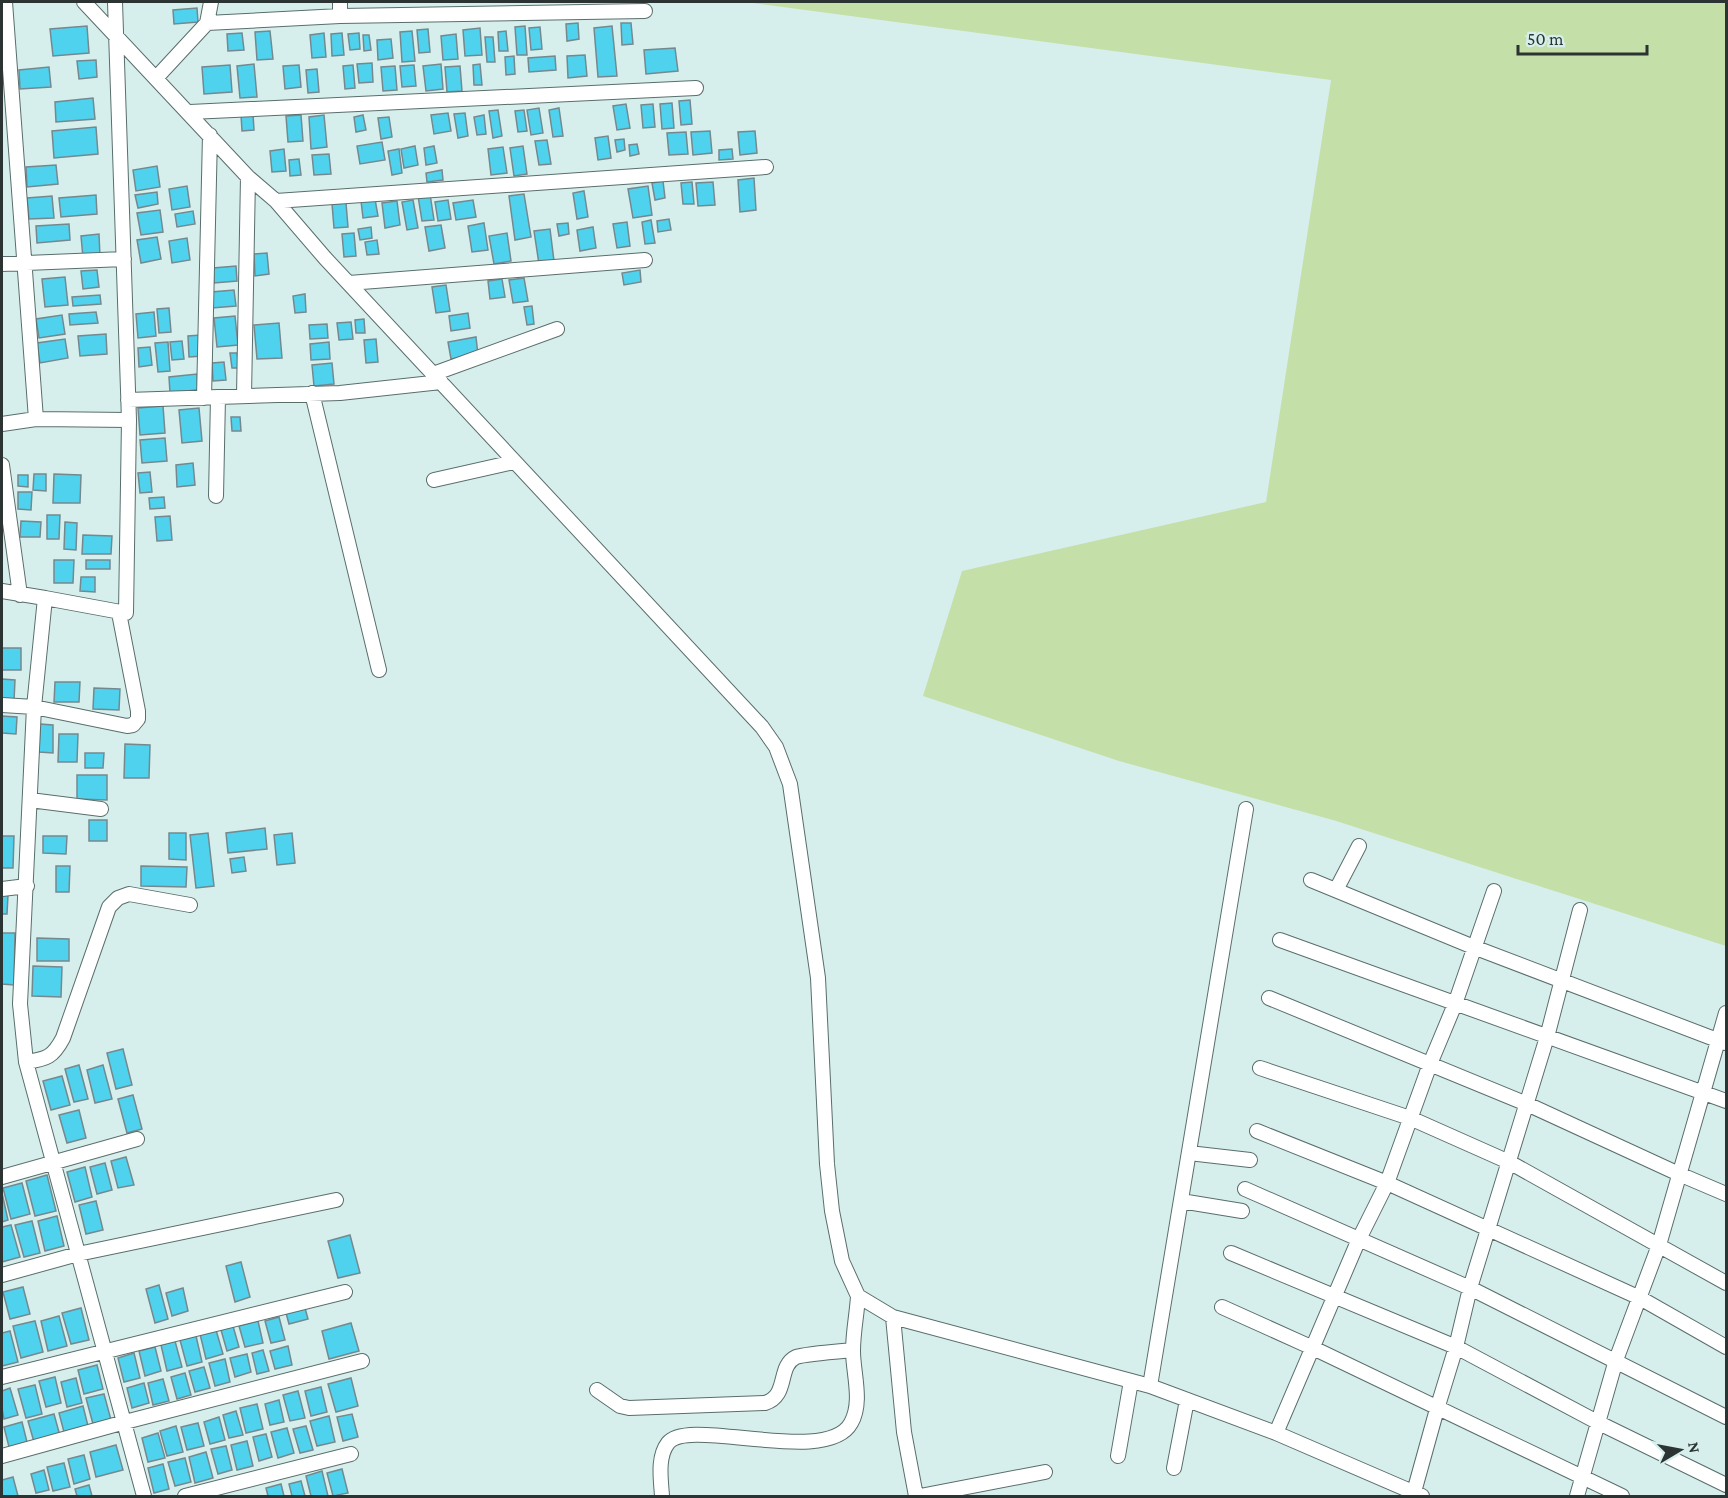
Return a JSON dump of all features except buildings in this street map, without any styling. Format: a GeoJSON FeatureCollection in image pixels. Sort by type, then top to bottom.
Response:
{"type":"FeatureCollection","features":[{"type":"Feature","properties":{"kind":"street"},"geometry":{"type":"LineString","coordinates":[[4,2],[36,419]]}},
{"type":"Feature","properties":{"kind":"street"},"geometry":{"type":"LineString","coordinates":[[84,2],[190,112],[248,177],[276,201],[514,462],[762,727],[777,747],[790,784],[818,978],[827,1164],[832,1211],[842,1261],[858,1296],[853,1350],[856,1406],[851,1424],[840,1433],[823,1441],[753,1440],[694,1434],[678,1436],[668,1442],[661,1457],[662,1497]]}},
{"type":"Feature","properties":{"kind":"street"},"geometry":{"type":"LineString","coordinates":[[2,591],[126,614],[129,420],[115,2]]}},
{"type":"Feature","properties":{"kind":"street"},"geometry":{"type":"LineString","coordinates":[[157,77],[207,23],[210,2]]}},
{"type":"Feature","properties":{"kind":"street"},"geometry":{"type":"LineString","coordinates":[[340,2],[340,16]]}},
{"type":"Feature","properties":{"kind":"street"},"geometry":{"type":"LineString","coordinates":[[207,23],[340,16],[645,11]]}},
{"type":"Feature","properties":{"kind":"street"},"geometry":{"type":"LineString","coordinates":[[190,112],[696,88]]}},
{"type":"Feature","properties":{"kind":"street"},"geometry":{"type":"LineString","coordinates":[[210,135],[211,397],[216,496]]}},
{"type":"Feature","properties":{"kind":"street"},"geometry":{"type":"LineString","coordinates":[[276,201],[766,167]]}},
{"type":"Feature","properties":{"kind":"street"},"geometry":{"type":"LineString","coordinates":[[244,396],[248,177]]}},
{"type":"Feature","properties":{"kind":"street"},"geometry":{"type":"LineString","coordinates":[[2,264],[124,259]]}},
{"type":"Feature","properties":{"kind":"street"},"geometry":{"type":"LineString","coordinates":[[349,283],[645,260]]}},
{"type":"Feature","properties":{"kind":"street"},"geometry":{"type":"LineString","coordinates":[[128,400],[340,393],[437,378],[557,329]]}},
{"type":"Feature","properties":{"kind":"street"},"geometry":{"type":"LineString","coordinates":[[312,393],[379,670]]}},
{"type":"Feature","properties":{"kind":"street"},"geometry":{"type":"LineString","coordinates":[[2,424],[36,419],[129,420]]}},
{"type":"Feature","properties":{"kind":"street"},"geometry":{"type":"LineString","coordinates":[[434,480],[514,462]]}},
{"type":"Feature","properties":{"kind":"street"},"geometry":{"type":"LineString","coordinates":[[2,465],[20,595]]}},
{"type":"Feature","properties":{"kind":"street"},"geometry":{"type":"LineString","coordinates":[[45,598],[34,707],[20,1004],[26,1062],[144,1497]]}},
{"type":"Feature","properties":{"kind":"street"},"geometry":{"type":"LineString","coordinates":[[2,705],[34,707],[127,726],[133,725],[138,719],[138,711],[119,613]]}},
{"type":"Feature","properties":{"kind":"street"},"geometry":{"type":"LineString","coordinates":[[30,800],[101,809]]}},
{"type":"Feature","properties":{"kind":"street"},"geometry":{"type":"LineString","coordinates":[[1150,1386],[1246,809]]}},
{"type":"Feature","properties":{"kind":"street"},"geometry":{"type":"LineString","coordinates":[[1336,890],[1359,846]]}},
{"type":"Feature","properties":{"kind":"street"},"geometry":{"type":"LineString","coordinates":[[1311,880],[1476,948],[1722,1042]]}},
{"type":"Feature","properties":{"kind":"street"},"geometry":{"type":"LineString","coordinates":[[2,889],[27,886]]}},
{"type":"Feature","properties":{"kind":"street"},"geometry":{"type":"LineString","coordinates":[[1276,1433],[1359,1239],[1387,1183],[1430,1064],[1476,948],[1494,891]]}},
{"type":"Feature","properties":{"kind":"street"},"geometry":{"type":"LineString","coordinates":[[26,1062],[44,1060],[56,1052],[109,907],[118,898],[129,894],[190,905]]}},
{"type":"Feature","properties":{"kind":"street"},"geometry":{"type":"LineString","coordinates":[[858,1296],[893,1317],[1150,1386],[1276,1433],[1418,1495],[1437,1409],[1456,1347],[1470,1288],[1547,1036],[1580,910]]}},
{"type":"Feature","properties":{"kind":"street"},"geometry":{"type":"LineString","coordinates":[[1280,940],[1726,1101]]}},
{"type":"Feature","properties":{"kind":"street"},"geometry":{"type":"LineString","coordinates":[[1269,998],[1527,1104],[1726,1194]]}},
{"type":"Feature","properties":{"kind":"street"},"geometry":{"type":"LineString","coordinates":[[1577,1497],[1616,1360],[1659,1245],[1679,1174],[1722,1042],[1726,1013]]}},
{"type":"Feature","properties":{"kind":"street"},"geometry":{"type":"LineString","coordinates":[[1260,1068],[1410,1118],[1509,1162],[1726,1283]]}},
{"type":"Feature","properties":{"kind":"street"},"geometry":{"type":"LineString","coordinates":[[1257,1131],[1387,1183],[1640,1298],[1726,1347]]}},
{"type":"Feature","properties":{"kind":"street"},"geometry":{"type":"LineString","coordinates":[[2,1177],[136,1139]]}},
{"type":"Feature","properties":{"kind":"street"},"geometry":{"type":"LineString","coordinates":[[1189,1153],[1250,1160]]}},
{"type":"Feature","properties":{"kind":"street"},"geometry":{"type":"LineString","coordinates":[[1245,1189],[1470,1288],[1726,1417]]}},
{"type":"Feature","properties":{"kind":"street"},"geometry":{"type":"LineString","coordinates":[[2,1275],[78,1254],[336,1200]]}},
{"type":"Feature","properties":{"kind":"street"},"geometry":{"type":"LineString","coordinates":[[1181,1201],[1242,1211]]}},
{"type":"Feature","properties":{"kind":"street"},"geometry":{"type":"LineString","coordinates":[[1231,1253],[1456,1347],[1599,1423],[1726,1485]]}},
{"type":"Feature","properties":{"kind":"street"},"geometry":{"type":"LineString","coordinates":[[2,1377],[345,1292]]}},
{"type":"Feature","properties":{"kind":"street"},"geometry":{"type":"LineString","coordinates":[[1222,1307],[1313,1348],[1622,1497]]}},
{"type":"Feature","properties":{"kind":"street"},"geometry":{"type":"LineString","coordinates":[[893,1317],[904,1432],[918,1497],[1045,1472]]}},
{"type":"Feature","properties":{"kind":"street"},"geometry":{"type":"LineString","coordinates":[[597,1390],[620,1406],[629,1408],[765,1403],[773,1401],[778,1396],[789,1364],[796,1357],[853,1350]]}},
{"type":"Feature","properties":{"kind":"street"},"geometry":{"type":"LineString","coordinates":[[2,1456],[362,1361]]}},
{"type":"Feature","properties":{"kind":"street"},"geometry":{"type":"LineString","coordinates":[[1118,1456],[1131,1381]]}},
{"type":"Feature","properties":{"kind":"street"},"geometry":{"type":"LineString","coordinates":[[1174,1468],[1187,1400]]}},
{"type":"Feature","properties":{"kind":"street"},"geometry":{"type":"LineString","coordinates":[[185,1497],[351,1454]]}},
{"type":"Feature","properties":{"kind":"green space"},"geometry":{"type":"Polygon","coordinates":[[[745,2],[1726,2],[1726,946],[1333,820],[1119,761],[923,696],[962,571],[1266,502],[1331,80],[745,2]]]}}]}
